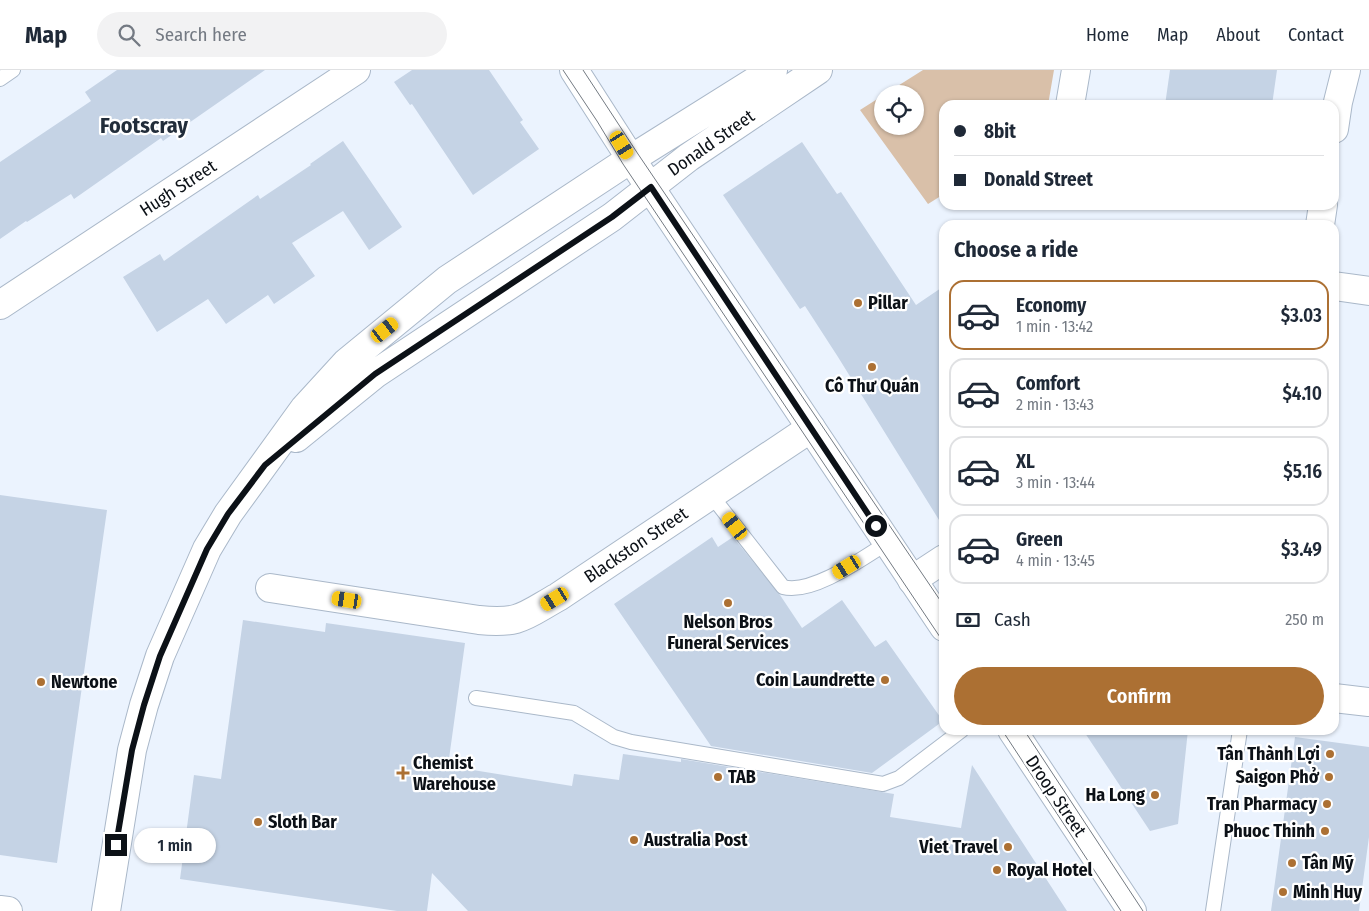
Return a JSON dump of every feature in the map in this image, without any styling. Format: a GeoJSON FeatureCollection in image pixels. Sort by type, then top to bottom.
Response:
{"type":"FeatureCollection","features":[{"type":"Feature","properties":{"kind":"street","name":"Hugh Street"},"geometry":{"type":"LineString","coordinates":[[0,305],[356,70]]}},
{"type":"Feature","properties":{"kind":"street"},"geometry":{"type":"LineString","coordinates":[[574,70],[631,159],[939,620]]}},
{"type":"Feature","properties":{"kind":"street","name":"Donald Street"},"geometry":{"type":"LineString","coordinates":[[106,911],[132,750],[160,656],[207,549],[228,514],[304,409],[339,369],[360,350],[457,273],[631,159],[773,70]]}},
{"type":"Feature","properties":{"kind":"street","name":"Donald Street"},"geometry":{"type":"LineString","coordinates":[[265,465],[375,374],[612,217],[688,157],[818,70]]}},
{"type":"Feature","properties":{"kind":"street"},"geometry":{"type":"LineString","coordinates":[[1071,100],[1076,70]]}},
{"type":"Feature","properties":{"kind":"street"},"geometry":{"type":"LineString","coordinates":[[1332,70],[1338,100]]}},
{"type":"Feature","properties":{"kind":"street"},"geometry":{"type":"LineString","coordinates":[[1338,100],[1346,70]]}},
{"type":"Feature","properties":{"kind":"street"},"geometry":{"type":"LineString","coordinates":[[1339,287],[1369,291]]}},
{"type":"Feature","properties":{"kind":"street","name":"Blackston Street"},"geometry":{"type":"LineString","coordinates":[[270,588],[478,620],[514,621],[525,617],[558,597],[811,428]]}},
{"type":"Feature","properties":{"kind":"street"},"geometry":{"type":"LineString","coordinates":[[912,580],[939,562]]}},
{"type":"Feature","properties":{"kind":"street"},"geometry":{"type":"LineString","coordinates":[[1339,699],[1369,702]]}},
{"type":"Feature","properties":{"kind":"street","name":"Droop Street"},"geometry":{"type":"LineString","coordinates":[[1015,735],[1132,911]]}},
{"type":"Feature","properties":{"kind":"street"},"geometry":{"type":"LineString","coordinates":[[0,910],[8,911]]}},
{"type":"Feature","properties":{"kind":"lane"},"geometry":{"type":"LineString","coordinates":[[0,79],[13,70]]}},
{"type":"Feature","properties":{"kind":"lane"},"geometry":{"type":"LineString","coordinates":[[711,495],[782,587],[790,589],[804,587],[829,577],[887,542]]}},
{"type":"Feature","properties":{"kind":"lane"},"geometry":{"type":"LineString","coordinates":[[476,698],[574,714],[614,737],[630,742],[883,784],[899,778],[955,735]]}},
{"type":"Feature","properties":{"kind":"lane"},"geometry":{"type":"LineString","coordinates":[[1213,911],[1239,735]]}},
{"type":"Feature","properties":{"kind":"shaded area"},"geometry":{"type":"Polygon","coordinates":[[[923,70],[1054,70],[1049,100],[939,100],[939,197],[928,204],[878,135],[924,135],[924,85],[899,85],[923,70]]]}},
{"type":"Feature","properties":{"kind":"shaded area"},"geometry":{"type":"Polygon","coordinates":[[[874,101],[874,129],[860,110],[874,101]]]}},
{"type":"Feature","properties":{"kind":"building"},"geometry":{"type":"Polygon","coordinates":[[[117,70],[265,70],[163,141],[161,138],[74,199],[71,194],[0,239],[0,162],[91,101],[85,92],[117,70]]]}},
{"type":"Feature","properties":{"kind":"building"},"geometry":{"type":"Polygon","coordinates":[[[412,70],[489,70],[523,120],[520,122],[539,149],[473,195],[412,104],[410,105],[394,82],[412,70]]]}},
{"type":"Feature","properties":{"kind":"building"},"geometry":{"type":"Polygon","coordinates":[[[1170,70],[1277,70],[1273,100],[1166,100],[1170,70]]]}},
{"type":"Feature","properties":{"kind":"building"},"geometry":{"type":"Polygon","coordinates":[[[343,141],[402,227],[369,250],[343,211],[292,243],[315,276],[274,304],[268,295],[226,324],[208,299],[157,332],[123,277],[160,254],[164,261],[258,195],[260,199],[343,141]]]}},
{"type":"Feature","properties":{"kind":"building"},"geometry":{"type":"Polygon","coordinates":[[[802,142],[837,194],[841,192],[916,305],[939,289],[939,520],[805,306],[800,309],[723,195],[802,142]]]}},
{"type":"Feature","properties":{"kind":"building","name":"Newtone"},"geometry":{"type":"Polygon","coordinates":[[[0,495],[107,510],[57,863],[0,855],[0,495]]]}},
{"type":"Feature","properties":{"kind":"building"},"geometry":{"type":"Polygon","coordinates":[[[712,537],[718,547],[733,537],[780,595],[802,628],[842,600],[875,647],[886,640],[939,715],[939,724],[872,773],[711,746],[614,604],[712,537]]]}},
{"type":"Feature","properties":{"kind":"building"},"geometry":{"type":"Polygon","coordinates":[[[243,620],[325,632],[326,623],[465,643],[448,766],[572,786],[574,774],[619,780],[623,754],[681,762],[681,759],[894,794],[890,817],[961,828],[972,765],[1067,911],[468,911],[432,873],[427,911],[397,911],[180,879],[194,775],[221,779],[243,620]]]}},
{"type":"Feature","properties":{"kind":"building"},"geometry":{"type":"Polygon","coordinates":[[[1086,735],[1187,735],[1178,824],[1150,831],[1086,735]]]}},
{"type":"Feature","properties":{"kind":"building"},"geometry":{"type":"Polygon","coordinates":[[[1295,737],[1369,747],[1369,837],[1359,911],[1271,911],[1295,737]]]}},
{"type":"Feature","properties":{"kind":"tram line"},"geometry":{"type":"LineString","coordinates":[[563,70],[623,164],[939,636]]}},
{"type":"Feature","properties":{"kind":"tram line"},"geometry":{"type":"LineString","coordinates":[[583,70],[939,599]]}},
{"type":"Feature","properties":{"kind":"tram line"},"geometry":{"type":"LineString","coordinates":[[1005,735],[1121,911]]}},
{"type":"Feature","properties":{"kind":"tram line"},"geometry":{"type":"LineString","coordinates":[[1027,735],[1143,911]]}},
{"type":"Feature","properties":{"kind":"place","name":"Pillar"},"geometry":{"type":"Point","coordinates":[858,303]}},
{"type":"Feature","properties":{"kind":"place","name":"Cô Thư Quán"},"geometry":{"type":"Point","coordinates":[872,367]}},
{"type":"Feature","properties":{"kind":"place","name":"Nelson Bros Funeral Services"},"geometry":{"type":"Point","coordinates":[728,603]}},
{"type":"Feature","properties":{"kind":"place","name":"Coin Laundrette"},"geometry":{"type":"Point","coordinates":[885,680]}},
{"type":"Feature","properties":{"kind":"place","name":"Newtone"},"geometry":{"type":"Point","coordinates":[41,682]}},
{"type":"Feature","properties":{"kind":"place","name":"Tân Thành Lợi"},"geometry":{"type":"Point","coordinates":[1330,754]}},
{"type":"Feature","properties":{"kind":"place","name":"Chemist Warehouse"},"geometry":{"type":"Point","coordinates":[403,773]}},
{"type":"Feature","properties":{"kind":"place","name":"TAB"},"geometry":{"type":"Point","coordinates":[718,777]}},
{"type":"Feature","properties":{"kind":"place","name":"Saigon Phở"},"geometry":{"type":"Point","coordinates":[1329,777]}},
{"type":"Feature","properties":{"kind":"place","name":"Ha Long"},"geometry":{"type":"Point","coordinates":[1155,795]}},
{"type":"Feature","properties":{"kind":"place","name":"Tran Pharmacy"},"geometry":{"type":"Point","coordinates":[1327,804]}},
{"type":"Feature","properties":{"kind":"place","name":"Sloth Bar"},"geometry":{"type":"Point","coordinates":[258,822]}},
{"type":"Feature","properties":{"kind":"place","name":"Phuoc Thinh"},"geometry":{"type":"Point","coordinates":[1325,831]}},
{"type":"Feature","properties":{"kind":"place","name":"Australia Post"},"geometry":{"type":"Point","coordinates":[634,840]}},
{"type":"Feature","properties":{"kind":"place","name":"Viet Travel"},"geometry":{"type":"Point","coordinates":[1008,847]}},
{"type":"Feature","properties":{"kind":"place","name":"Tân Mỹ"},"geometry":{"type":"Point","coordinates":[1292,863]}},
{"type":"Feature","properties":{"kind":"place","name":"Royal Hotel"},"geometry":{"type":"Point","coordinates":[997,870]}},
{"type":"Feature","properties":{"kind":"place","name":"Minh Huy"},"geometry":{"type":"Point","coordinates":[1283,892]}},
{"type":"Feature","properties":{"kind":"district","name":"Footscray"},"geometry":{"type":"Point","coordinates":[144,125]}},
{"type":"Feature","properties":{"kind":"route"},"geometry":{"type":"LineString","coordinates":[[116,845],[132,750],[160,656],[207,549],[228,514],[265,465],[375,374],[612,217],[651,187],[876,526]]}}]}
